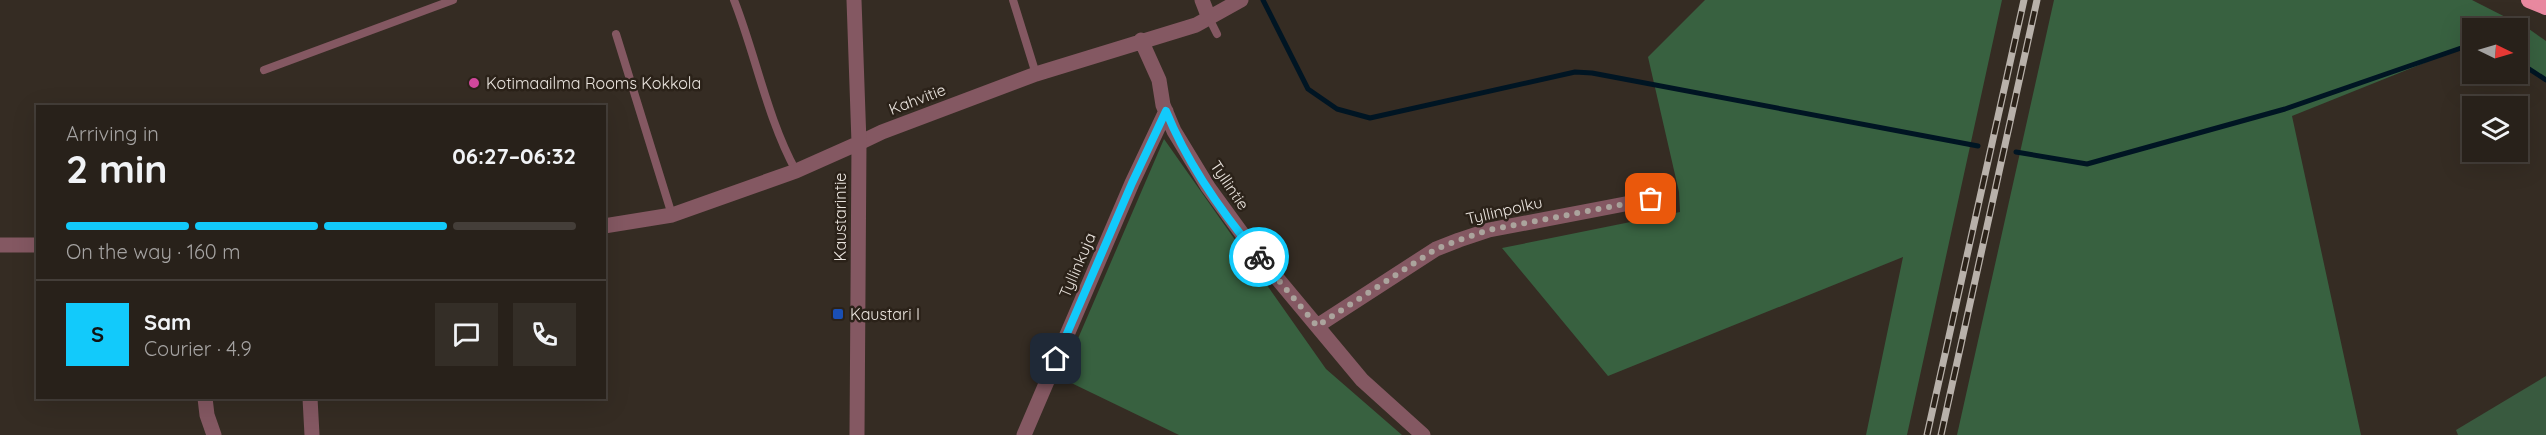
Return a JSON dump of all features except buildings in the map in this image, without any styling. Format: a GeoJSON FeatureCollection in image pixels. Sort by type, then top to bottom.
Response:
{"type":"FeatureCollection","features":[{"type":"Feature","properties":{"kind":"highway"},"geometry":{"type":"LineString","coordinates":[[2529,0],[2546,7]]}},
{"type":"Feature","properties":{"kind":"street","name":"Kaustarintie"},"geometry":{"type":"LineString","coordinates":[[854,0],[859,143],[858,435]]}},
{"type":"Feature","properties":{"kind":"street"},"geometry":{"type":"LineString","coordinates":[[1202,0],[1209,18]]}},
{"type":"Feature","properties":{"kind":"street","name":"Kahvitie"},"geometry":{"type":"LineString","coordinates":[[606,226],[672,215],[796,171],[882,132],[1036,74],[1196,25],[1241,0]]}},
{"type":"Feature","properties":{"kind":"street","name":"Tyllintie"},"geometry":{"type":"LineString","coordinates":[[1141,40],[1159,80],[1166,111],[1174,131],[1208,187],[1256,254],[1362,380],[1423,435]]}},
{"type":"Feature","properties":{"kind":"street","name":"Tyllinkuja"},"geometry":{"type":"LineString","coordinates":[[1024,435],[1132,183],[1166,111]]}},
{"type":"Feature","properties":{"kind":"street","name":"Tyllinpolku"},"geometry":{"type":"LineString","coordinates":[[1317,326],[1436,249],[1459,240],[1489,230],[1651,199]]}},
{"type":"Feature","properties":{"kind":"street"},"geometry":{"type":"LineString","coordinates":[[0,245],[36,245]]}},
{"type":"Feature","properties":{"kind":"street"},"geometry":{"type":"LineString","coordinates":[[205,399],[207,416],[214,435]]}},
{"type":"Feature","properties":{"kind":"street"},"geometry":{"type":"LineString","coordinates":[[309,399],[312,435]]}},
{"type":"Feature","properties":{"kind":"lane"},"geometry":{"type":"LineString","coordinates":[[734,0],[785,152],[796,171]]}},
{"type":"Feature","properties":{"kind":"lane"},"geometry":{"type":"LineString","coordinates":[[1013,0],[1036,74]]}},
{"type":"Feature","properties":{"kind":"lane"},"geometry":{"type":"LineString","coordinates":[[264,69],[454,1]]}},
{"type":"Feature","properties":{"kind":"lane"},"geometry":{"type":"LineString","coordinates":[[1209,18],[1217,34]]}},
{"type":"Feature","properties":{"kind":"lane"},"geometry":{"type":"LineString","coordinates":[[616,34],[672,215]]}},
{"type":"Feature","properties":{"kind":"green space"},"geometry":{"type":"Polygon","coordinates":[[[1705,0],[2002,0],[1907,435],[1866,435],[1903,257],[1608,376],[1502,248],[1680,212],[1679,192],[1648,57],[1705,0]]]}},
{"type":"Feature","properties":{"kind":"green space"},"geometry":{"type":"Polygon","coordinates":[[[2054,0],[2472,0],[2507,18],[2462,18],[2462,48],[2292,116],[2361,435],[1957,435],[2054,0]]]}},
{"type":"Feature","properties":{"kind":"green space"},"geometry":{"type":"Polygon","coordinates":[[[2528,28],[2546,41],[2546,80],[2528,68],[2528,28]]]}},
{"type":"Feature","properties":{"kind":"green space"},"geometry":{"type":"Polygon","coordinates":[[[1164,139],[1326,369],[1402,435],[1179,435],[1061,378],[1164,139]]]}},
{"type":"Feature","properties":{"kind":"green space"},"geometry":{"type":"Polygon","coordinates":[[[2546,376],[2546,435],[2458,435],[2456,430],[2546,376]]]}},
{"type":"Feature","properties":{"kind":"waterway"},"geometry":{"type":"LineString","coordinates":[[1263,0],[1308,89],[1337,109],[1370,118],[1575,72],[1592,73],[1978,146]]}},
{"type":"Feature","properties":{"kind":"waterway"},"geometry":{"type":"LineString","coordinates":[[2016,152],[2087,164],[2285,109],[2462,48]]}},
{"type":"Feature","properties":{"kind":"waterway"},"geometry":{"type":"LineString","coordinates":[[2528,68],[2546,80]]}},
{"type":"Feature","properties":{"kind":"railway"},"geometry":{"type":"LineString","coordinates":[[1927,435],[2024,0]]}},
{"type":"Feature","properties":{"kind":"railway"},"geometry":{"type":"LineString","coordinates":[[1941,435],[2037,0]]}},
{"type":"Feature","properties":{"kind":"way so far"},"geometry":{"type":"LineString","coordinates":[[1259,257],[1317,326],[1436,249],[1459,240],[1489,230],[1651,199]]}},
{"type":"Feature","properties":{"kind":"place","name":"Kotimaailma Rooms Kokkola"},"geometry":{"type":"Point","coordinates":[474,83]}},
{"type":"Feature","properties":{"kind":"place","name":"Kaustari I"},"geometry":{"type":"Point","coordinates":[838,314]}},
{"type":"Feature","properties":{"kind":"route"},"geometry":{"type":"LineString","coordinates":[[1056,359],[1132,183],[1166,111],[1174,131],[1208,187],[1259,257]]}}]}
